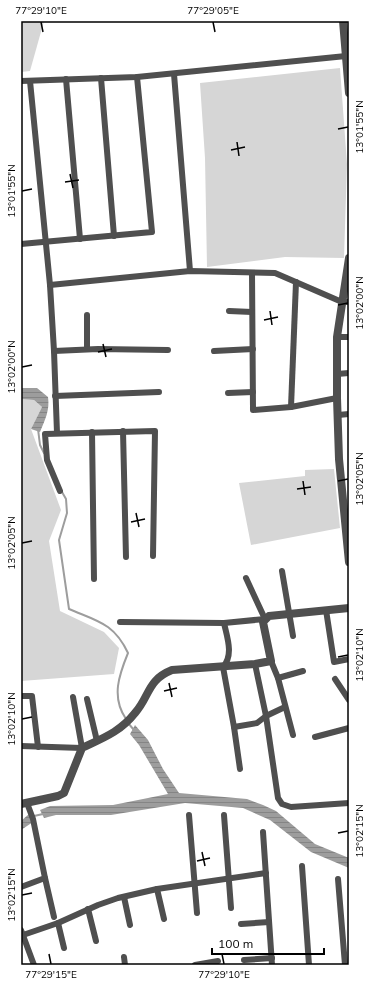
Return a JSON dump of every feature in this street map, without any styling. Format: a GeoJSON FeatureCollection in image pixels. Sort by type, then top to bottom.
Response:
{"type":"FeatureCollection","features":[{"type":"Feature","properties":{"kind":"street"},"geometry":{"type":"LineString","coordinates":[[343,21],[347,40],[346,56],[349,93]]}},
{"type":"Feature","properties":{"kind":"street"},"geometry":{"type":"LineString","coordinates":[[21,81],[137,77],[346,56]]}},
{"type":"Feature","properties":{"kind":"street"},"geometry":{"type":"LineString","coordinates":[[174,74],[190,271]]}},
{"type":"Feature","properties":{"kind":"street"},"geometry":{"type":"LineString","coordinates":[[21,244],[152,232],[137,77]]}},
{"type":"Feature","properties":{"kind":"street"},"geometry":{"type":"LineString","coordinates":[[101,78],[114,236]]}},
{"type":"Feature","properties":{"kind":"street"},"geometry":{"type":"LineString","coordinates":[[66,79],[80,239]]}},
{"type":"Feature","properties":{"kind":"street"},"geometry":{"type":"LineString","coordinates":[[30,81],[44,242],[50,285],[54,351],[56,433]]}},
{"type":"Feature","properties":{"kind":"street"},"geometry":{"type":"LineString","coordinates":[[349,258],[345,302],[338,338],[337,374],[339,459],[349,562]]}},
{"type":"Feature","properties":{"kind":"street"},"geometry":{"type":"LineString","coordinates":[[50,285],[190,271],[275,273],[345,302]]}},
{"type":"Feature","properties":{"kind":"street"},"geometry":{"type":"LineString","coordinates":[[252,273],[253,410],[291,407],[337,398]]}},
{"type":"Feature","properties":{"kind":"street"},"geometry":{"type":"LineString","coordinates":[[291,407],[296,282]]}},
{"type":"Feature","properties":{"kind":"street"},"geometry":{"type":"LineString","coordinates":[[229,311],[252,312]]}},
{"type":"Feature","properties":{"kind":"street"},"geometry":{"type":"LineString","coordinates":[[86,349],[87,315]]}},
{"type":"Feature","properties":{"kind":"street"},"geometry":{"type":"LineString","coordinates":[[338,338],[349,337]]}},
{"type":"Feature","properties":{"kind":"street"},"geometry":{"type":"LineString","coordinates":[[54,351],[86,349],[168,350]]}},
{"type":"Feature","properties":{"kind":"street"},"geometry":{"type":"LineString","coordinates":[[214,351],[253,349]]}},
{"type":"Feature","properties":{"kind":"street"},"geometry":{"type":"LineString","coordinates":[[337,374],[349,373]]}},
{"type":"Feature","properties":{"kind":"street"},"geometry":{"type":"LineString","coordinates":[[54,396],[159,392]]}},
{"type":"Feature","properties":{"kind":"street"},"geometry":{"type":"LineString","coordinates":[[228,393],[253,392]]}},
{"type":"Feature","properties":{"kind":"street"},"geometry":{"type":"LineString","coordinates":[[338,415],[349,414]]}},
{"type":"Feature","properties":{"kind":"street"},"geometry":{"type":"LineString","coordinates":[[123,431],[126,557]]}},
{"type":"Feature","properties":{"kind":"street"},"geometry":{"type":"LineString","coordinates":[[60,491],[47,460],[45,434],[73,432],[155,431],[154,556]]}},
{"type":"Feature","properties":{"kind":"street"},"geometry":{"type":"LineString","coordinates":[[92,432],[94,578]]}},
{"type":"Feature","properties":{"kind":"street"},"geometry":{"type":"LineString","coordinates":[[282,571],[291,614],[293,636]]}},
{"type":"Feature","properties":{"kind":"street"},"geometry":{"type":"LineString","coordinates":[[246,578],[266,619]]}},
{"type":"Feature","properties":{"kind":"street"},"geometry":{"type":"LineString","coordinates":[[120,622],[224,623],[266,619],[269,616],[349,608]]}},
{"type":"Feature","properties":{"kind":"street"},"geometry":{"type":"LineString","coordinates":[[326,610],[334,662],[349,659]]}},
{"type":"Feature","properties":{"kind":"street"},"geometry":{"type":"LineString","coordinates":[[266,619],[263,625],[271,661],[278,678],[293,735]]}},
{"type":"Feature","properties":{"kind":"street"},"geometry":{"type":"LineString","coordinates":[[223,667],[228,661],[229,652],[224,623]]}},
{"type":"Feature","properties":{"kind":"street"},"geometry":{"type":"LineString","coordinates":[[21,746],[82,748],[116,732],[136,713],[149,688],[160,675],[172,670],[216,666],[223,667],[271,661]]}},
{"type":"Feature","properties":{"kind":"street"},"geometry":{"type":"LineString","coordinates":[[255,664],[266,716],[278,798],[282,804],[291,807],[349,803]]}},
{"type":"Feature","properties":{"kind":"street"},"geometry":{"type":"LineString","coordinates":[[223,667],[240,769]]}},
{"type":"Feature","properties":{"kind":"street"},"geometry":{"type":"LineString","coordinates":[[278,678],[303,671]]}},
{"type":"Feature","properties":{"kind":"street"},"geometry":{"type":"LineString","coordinates":[[335,679],[349,700]]}},
{"type":"Feature","properties":{"kind":"street"},"geometry":{"type":"LineString","coordinates":[[21,696],[32,696],[38,746]]}},
{"type":"Feature","properties":{"kind":"street"},"geometry":{"type":"LineString","coordinates":[[54,917],[32,818],[26,806],[64,793],[82,748],[73,697]]}},
{"type":"Feature","properties":{"kind":"street"},"geometry":{"type":"LineString","coordinates":[[87,700],[97,741]]}},
{"type":"Feature","properties":{"kind":"street"},"geometry":{"type":"LineString","coordinates":[[234,727],[257,723],[266,716],[286,707]]}},
{"type":"Feature","properties":{"kind":"street"},"geometry":{"type":"LineString","coordinates":[[315,737],[349,728]]}},
{"type":"Feature","properties":{"kind":"street"},"geometry":{"type":"LineString","coordinates":[[188,815],[197,914]]}},
{"type":"Feature","properties":{"kind":"street"},"geometry":{"type":"LineString","coordinates":[[224,815],[231,908]]}},
{"type":"Feature","properties":{"kind":"street"},"geometry":{"type":"LineString","coordinates":[[263,832],[272,965]]}},
{"type":"Feature","properties":{"kind":"street"},"geometry":{"type":"LineString","coordinates":[[302,866],[309,965]]}},
{"type":"Feature","properties":{"kind":"street"},"geometry":{"type":"LineString","coordinates":[[34,965],[22,933],[58,923],[88,909],[124,897],[194,882],[266,873]]}},
{"type":"Feature","properties":{"kind":"street"},"geometry":{"type":"LineString","coordinates":[[21,887],[45,878]]}},
{"type":"Feature","properties":{"kind":"street"},"geometry":{"type":"LineString","coordinates":[[338,879],[344,965]]}},
{"type":"Feature","properties":{"kind":"street"},"geometry":{"type":"LineString","coordinates":[[157,889],[164,919]]}},
{"type":"Feature","properties":{"kind":"street"},"geometry":{"type":"LineString","coordinates":[[124,897],[130,925]]}},
{"type":"Feature","properties":{"kind":"street"},"geometry":{"type":"LineString","coordinates":[[88,909],[96,941]]}},
{"type":"Feature","properties":{"kind":"street"},"geometry":{"type":"LineString","coordinates":[[241,924],[269,922]]}},
{"type":"Feature","properties":{"kind":"street"},"geometry":{"type":"LineString","coordinates":[[58,923],[64,948]]}},
{"type":"Feature","properties":{"kind":"street"},"geometry":{"type":"LineString","coordinates":[[124,957],[125,965]]}},
{"type":"Feature","properties":{"kind":"street"},"geometry":{"type":"LineString","coordinates":[[244,960],[272,958]]}},
{"type":"Feature","properties":{"kind":"street"},"geometry":{"type":"LineString","coordinates":[[196,965],[218,961]]}},
{"type":"Feature","properties":{"kind":"shaded area"},"geometry":{"type":"Polygon","coordinates":[[[21,21],[44,21],[30,71],[21,72],[21,21]]]}},
{"type":"Feature","properties":{"kind":"shaded area"},"geometry":{"type":"Polygon","coordinates":[[[340,68],[347,164],[344,258],[285,257],[207,267],[205,158],[200,83],[340,68]]]}},
{"type":"Feature","properties":{"kind":"shaded area"},"geometry":{"type":"Polygon","coordinates":[[[21,388],[37,388],[48,397],[48,411],[40,432],[31,429],[42,407],[34,400],[21,399],[21,388]]]}},
{"type":"Feature","properties":{"kind":"shaded area"},"geometry":{"type":"Polygon","coordinates":[[[21,399],[34,400],[42,407],[31,429],[61,510],[49,541],[60,611],[104,632],[119,648],[114,674],[21,681],[21,399]]]}},
{"type":"Feature","properties":{"kind":"shaded area"},"geometry":{"type":"Polygon","coordinates":[[[334,469],[340,528],[251,545],[239,483],[305,476],[305,470],[334,469]]]}},
{"type":"Feature","properties":{"kind":"shaded area"},"geometry":{"type":"Polygon","coordinates":[[[135,725],[148,740],[163,769],[179,793],[247,799],[263,805],[276,811],[315,844],[349,858],[349,868],[311,852],[270,820],[243,808],[185,803],[111,815],[56,815],[44,818],[40,810],[50,806],[113,805],[168,794],[139,745],[130,734],[135,725]]]}},
{"type":"Feature","properties":{"kind":"shaded area"},"geometry":{"type":"Polygon","coordinates":[[[29,814],[33,822],[21,830],[21,821],[29,814]]]}},
{"type":"Feature","properties":{"kind":"waterway"},"geometry":{"type":"LineString","coordinates":[[38,429],[40,445],[44,453]]}},
{"type":"Feature","properties":{"kind":"waterway"},"geometry":{"type":"LineString","coordinates":[[62,492],[66,499],[67,513],[59,540],[69,609],[104,624],[111,629],[123,643],[128,653],[119,678],[118,694],[121,711],[126,719]]}},
{"type":"Feature","properties":{"kind":"waterway"},"geometry":{"type":"LineString","coordinates":[[128,723],[134,730]]}},
{"type":"Feature","properties":{"kind":"waterway"},"geometry":{"type":"LineString","coordinates":[[34,816],[43,814]]}}]}
